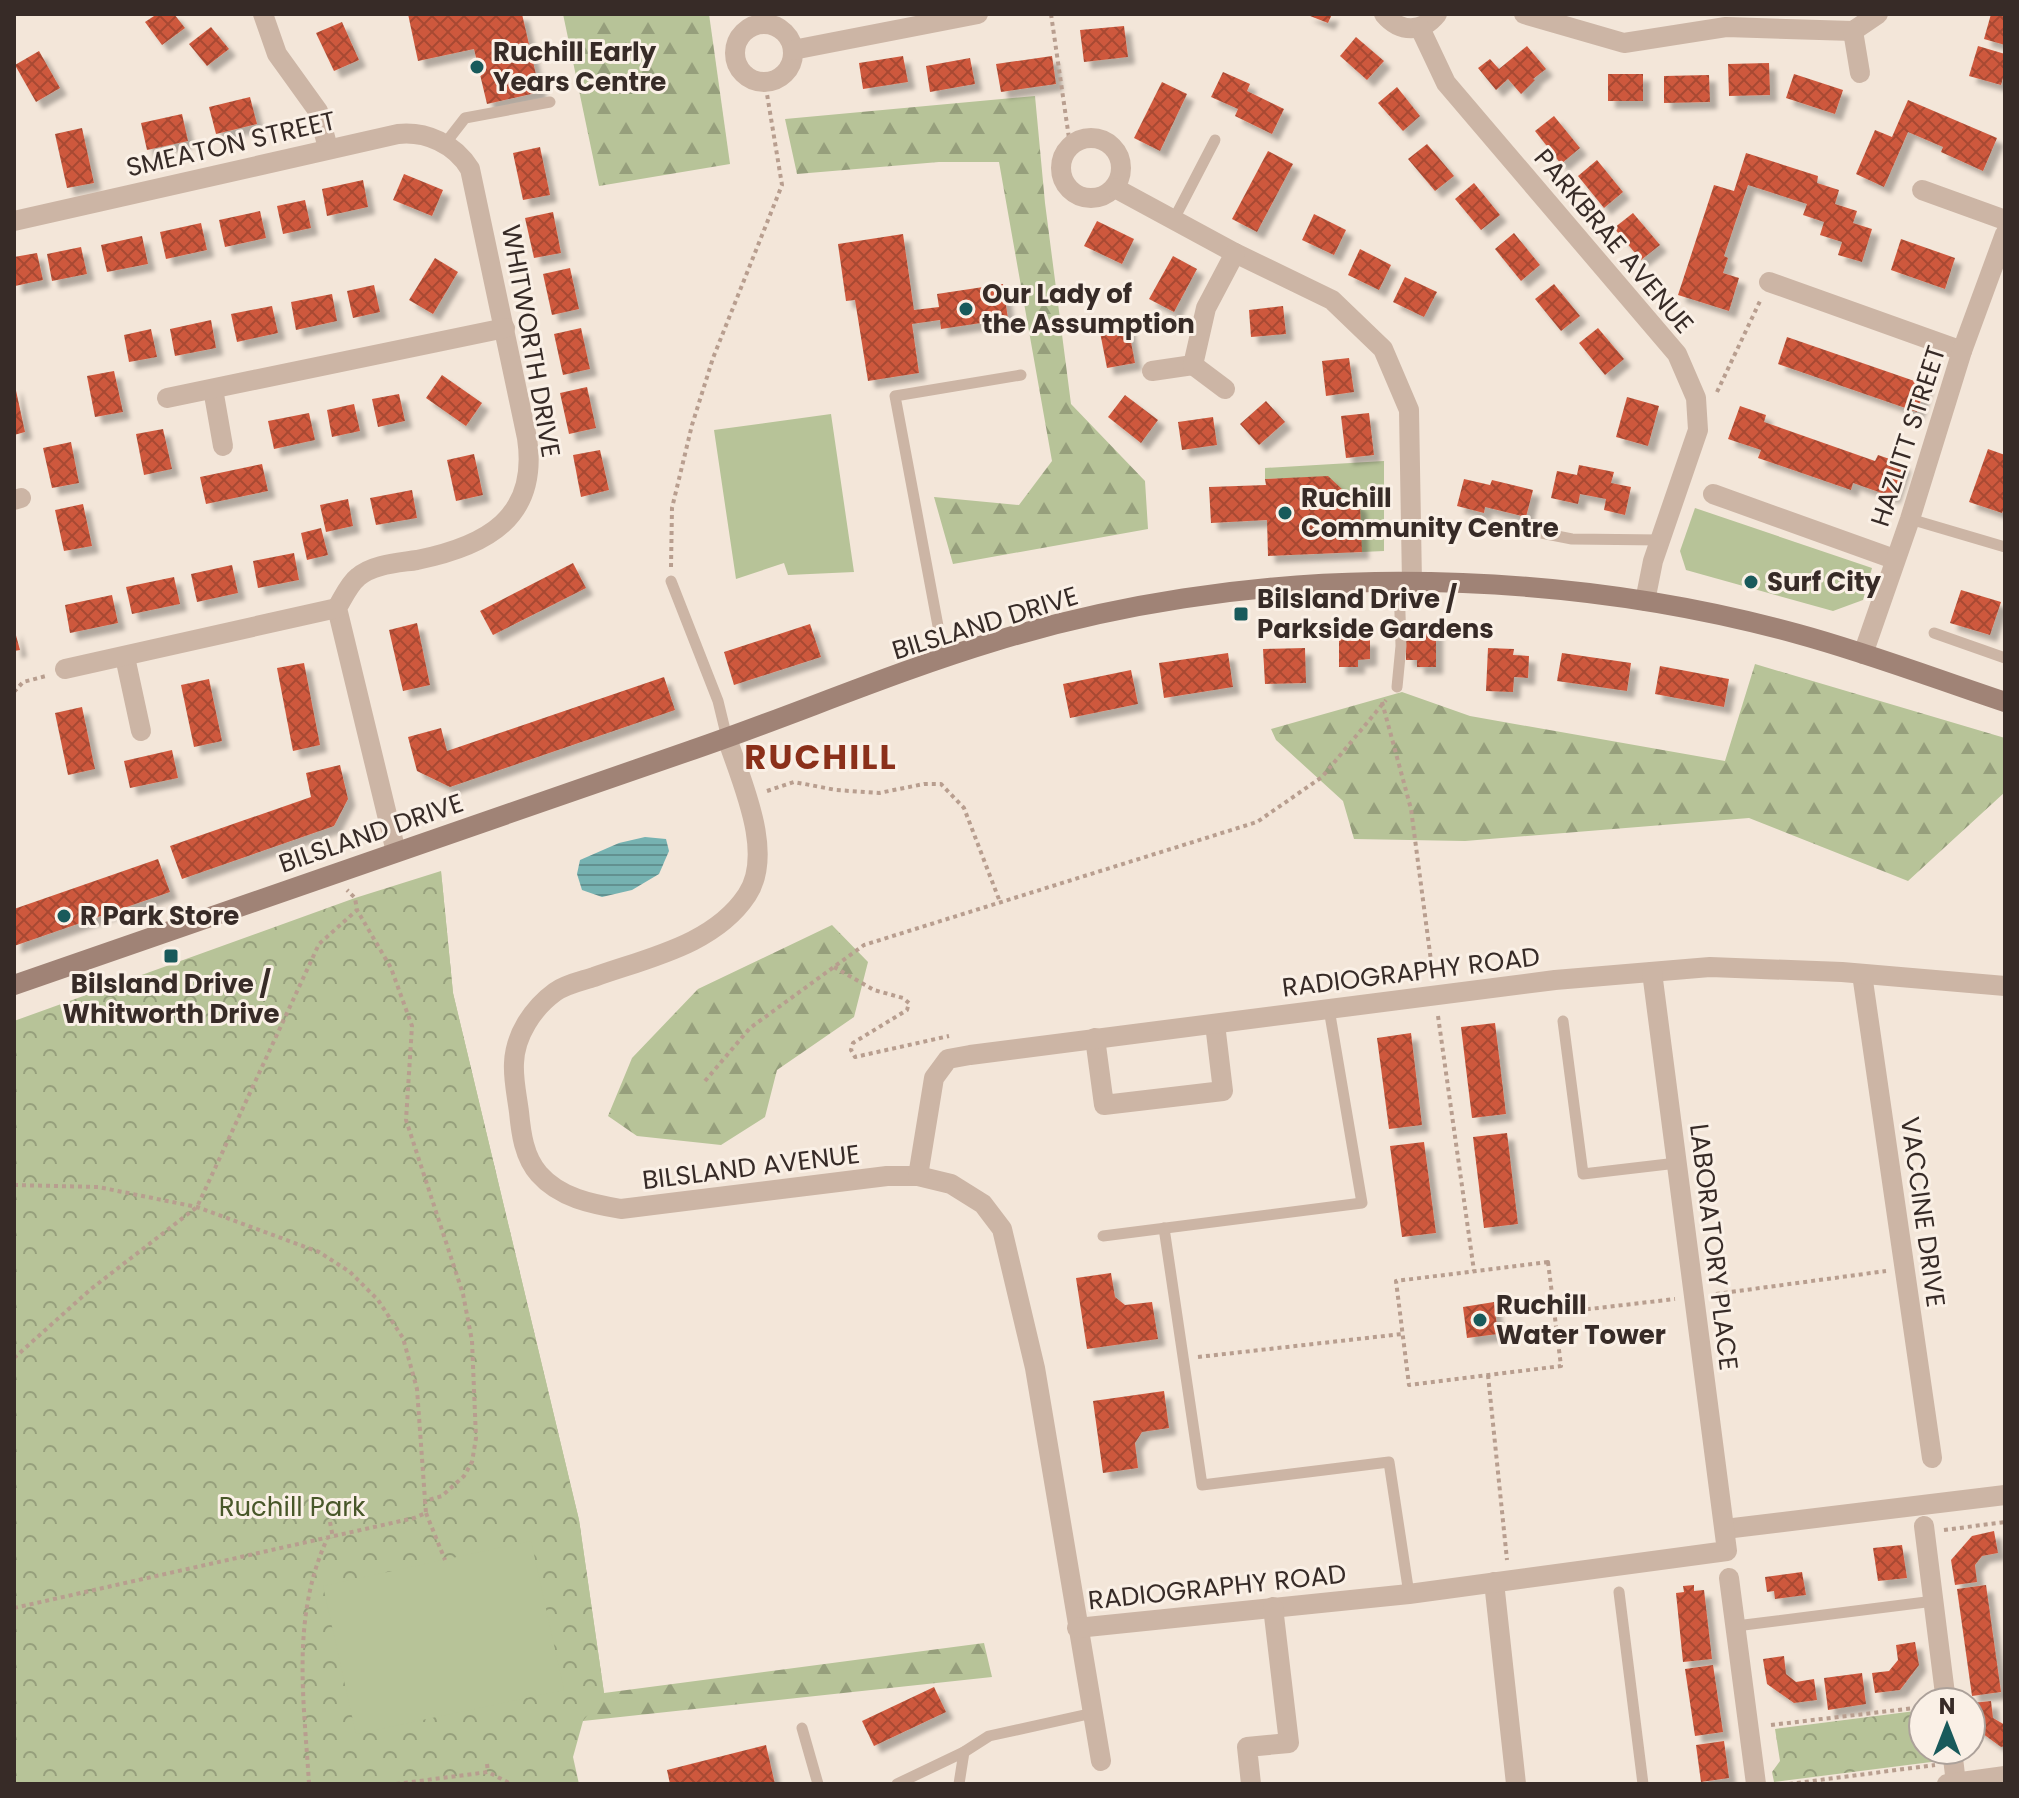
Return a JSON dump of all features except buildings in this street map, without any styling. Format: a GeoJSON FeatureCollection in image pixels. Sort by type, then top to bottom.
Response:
{"type":"FeatureCollection","features":[{"type":"Feature","properties":{"kind":"main road","name":"BILSLAND DRIVE"},"geometry":{"type":"LineString","coordinates":[[14,985],[727,738],[944,658],[1031,631],[1184,598],[1316,584],[1405,582],[1540,588],[1645,601],[1762,625],[1863,654],[2005,702]]}},
{"type":"Feature","properties":{"kind":"street"},"geometry":{"type":"LineString","coordinates":[[263,14],[277,54],[318,111],[328,148]]}},
{"type":"Feature","properties":{"kind":"street"},"geometry":{"type":"LineString","coordinates":[[793,50],[978,14]]}},
{"type":"Feature","properties":{"kind":"street"},"geometry":{"type":"LineString","coordinates":[[1384,14],[1400,28],[1420,28],[1437,14]]}},
{"type":"Feature","properties":{"kind":"street"},"geometry":{"type":"LineString","coordinates":[[1526,14],[1624,43],[1726,27],[1853,31],[1878,14]]}},
{"type":"Feature","properties":{"kind":"street"},"geometry":{"type":"LineString","coordinates":[[758,19],[785,33],[793,50],[789,68],[774,80],[765,82],[746,76],[740,69],[735,50],[742,33],[758,19]]}},
{"type":"Feature","properties":{"kind":"street","name":"PARKBRAE AVENUE"},"geometry":{"type":"LineString","coordinates":[[1420,28],[1446,83],[1677,354],[1696,398],[1698,430],[1649,577],[1645,601]]}},
{"type":"Feature","properties":{"kind":"street"},"geometry":{"type":"LineString","coordinates":[[1853,31],[1860,73]]}},
{"type":"Feature","properties":{"kind":"street","name":"SMEATON STREET"},"geometry":{"type":"LineString","coordinates":[[14,221],[328,148],[412,132],[425,135],[451,149]]}},
{"type":"Feature","properties":{"kind":"street"},"geometry":{"type":"LineString","coordinates":[[1094,139],[1103,140],[1114,149],[1121,162],[1122,175],[1115,188],[1106,195],[1090,198],[1069,190],[1061,179],[1060,168],[1063,155],[1070,145],[1094,139]]}},
{"type":"Feature","properties":{"kind":"street","name":"WHITWORTH DRIVE"},"geometry":{"type":"LineString","coordinates":[[337,608],[352,583],[366,572],[465,548],[492,534],[515,508],[528,475],[529,452],[474,177],[451,149]]}},
{"type":"Feature","properties":{"kind":"street"},"geometry":{"type":"LineString","coordinates":[[1115,188],[1173,221],[1332,300],[1383,349],[1409,410],[1405,582]]}},
{"type":"Feature","properties":{"kind":"street"},"geometry":{"type":"LineString","coordinates":[[1922,190],[2005,220]]}},
{"type":"Feature","properties":{"kind":"street","name":"HAZLITT STREET"},"geometry":{"type":"LineString","coordinates":[[1863,654],[1910,519],[1962,351],[2005,234]]}},
{"type":"Feature","properties":{"kind":"street"},"geometry":{"type":"LineString","coordinates":[[1193,365],[1206,308],[1235,253]]}},
{"type":"Feature","properties":{"kind":"street"},"geometry":{"type":"LineString","coordinates":[[1769,282],[1962,351]]}},
{"type":"Feature","properties":{"kind":"street"},"geometry":{"type":"LineString","coordinates":[[167,398],[505,328]]}},
{"type":"Feature","properties":{"kind":"street"},"geometry":{"type":"LineString","coordinates":[[1152,371],[1193,365],[1225,389]]}},
{"type":"Feature","properties":{"kind":"street"},"geometry":{"type":"LineString","coordinates":[[213,389],[223,446]]}},
{"type":"Feature","properties":{"kind":"street"},"geometry":{"type":"LineString","coordinates":[[1713,494],[1894,559]]}},
{"type":"Feature","properties":{"kind":"street"},"geometry":{"type":"LineString","coordinates":[[65,669],[337,608],[396,852]]}},
{"type":"Feature","properties":{"kind":"street"},"geometry":{"type":"LineString","coordinates":[[125,657],[141,731]]}},
{"type":"Feature","properties":{"kind":"street","name":"BILSLAND AVENUE"},"geometry":{"type":"LineString","coordinates":[[727,738],[756,833],[758,864],[748,895],[713,930],[683,945],[559,989],[537,1006],[519,1038],[514,1063],[522,1142],[538,1174],[563,1193],[588,1204],[621,1209],[887,1176],[918,1176],[951,1184],[983,1204],[1002,1229],[1035,1368],[1101,1761]]}},
{"type":"Feature","properties":{"kind":"street","name":"RADIOGRAPHY ROAD"},"geometry":{"type":"LineString","coordinates":[[918,1176],[934,1078],[948,1059],[970,1055],[1555,980],[1710,967],[1862,974],[2005,986]]}},
{"type":"Feature","properties":{"kind":"street","name":"LABORATORY PLACE"},"geometry":{"type":"LineString","coordinates":[[1652,972],[1725,1529]]}},
{"type":"Feature","properties":{"kind":"street","name":"VACCINE DRIVE"},"geometry":{"type":"LineString","coordinates":[[1862,974],[1932,1458]]}},
{"type":"Feature","properties":{"kind":"street"},"geometry":{"type":"LineString","coordinates":[[1095,1038],[1104,1105],[1223,1091],[1215,1024]]}},
{"type":"Feature","properties":{"kind":"street"},"geometry":{"type":"LineString","coordinates":[[1725,1529],[2005,1495]]}},
{"type":"Feature","properties":{"kind":"street"},"geometry":{"type":"LineString","coordinates":[[1932,1528],[1934,1601],[1944,1686]]}},
{"type":"Feature","properties":{"kind":"street","name":"RADIOGRAPHY ROAD"},"geometry":{"type":"LineString","coordinates":[[1077,1628],[1409,1594],[1727,1551],[1725,1529]]}},
{"type":"Feature","properties":{"kind":"street"},"geometry":{"type":"LineString","coordinates":[[1729,1578],[1756,1784]]}},
{"type":"Feature","properties":{"kind":"street"},"geometry":{"type":"LineString","coordinates":[[1501,1581],[1516,1784]]}},
{"type":"Feature","properties":{"kind":"street"},"geometry":{"type":"LineString","coordinates":[[1251,1784],[1247,1747],[1289,1743],[1273,1607]]}},
{"type":"Feature","properties":{"kind":"street"},"geometry":{"type":"LineString","coordinates":[[1949,1770],[2005,1776]]}},
{"type":"Feature","properties":{"kind":"lane"},"geometry":{"type":"LineString","coordinates":[[451,149],[465,118],[550,102]]}},
{"type":"Feature","properties":{"kind":"lane"},"geometry":{"type":"LineString","coordinates":[[1173,221],[1215,140]]}},
{"type":"Feature","properties":{"kind":"lane"},"geometry":{"type":"LineString","coordinates":[[944,658],[895,396],[1021,375]]}},
{"type":"Feature","properties":{"kind":"lane"},"geometry":{"type":"LineString","coordinates":[[1910,519],[2005,547]]}},
{"type":"Feature","properties":{"kind":"lane"},"geometry":{"type":"LineString","coordinates":[[1526,530],[1572,539],[1661,540]]}},
{"type":"Feature","properties":{"kind":"lane"},"geometry":{"type":"LineString","coordinates":[[671,581],[718,701],[727,738]]}},
{"type":"Feature","properties":{"kind":"lane"},"geometry":{"type":"LineString","coordinates":[[1397,687],[1405,582]]}},
{"type":"Feature","properties":{"kind":"lane"},"geometry":{"type":"LineString","coordinates":[[1934,633],[2005,658]]}},
{"type":"Feature","properties":{"kind":"lane"},"geometry":{"type":"LineString","coordinates":[[1103,1236],[1362,1203],[1329,1009]]}},
{"type":"Feature","properties":{"kind":"lane"},"geometry":{"type":"LineString","coordinates":[[1563,1021],[1583,1174],[1677,1163]]}},
{"type":"Feature","properties":{"kind":"lane"},"geometry":{"type":"LineString","coordinates":[[1164,1228],[1202,1485],[1389,1462],[1409,1594]]}},
{"type":"Feature","properties":{"kind":"lane"},"geometry":{"type":"LineString","coordinates":[[1619,1592],[1643,1784]]}},
{"type":"Feature","properties":{"kind":"lane"},"geometry":{"type":"LineString","coordinates":[[1736,1626],[1934,1601]]}},
{"type":"Feature","properties":{"kind":"lane"},"geometry":{"type":"LineString","coordinates":[[897,1784],[964,1752],[989,1736],[1093,1713]]}},
{"type":"Feature","properties":{"kind":"lane"},"geometry":{"type":"LineString","coordinates":[[802,1728],[818,1784]]}},
{"type":"Feature","properties":{"kind":"lane"},"geometry":{"type":"LineString","coordinates":[[959,1784],[964,1752]]}},
{"type":"Feature","properties":{"kind":"path"},"geometry":{"type":"LineString","coordinates":[[1051,14],[1070,145]]}},
{"type":"Feature","properties":{"kind":"path"},"geometry":{"type":"LineString","coordinates":[[671,581],[672,508],[692,425],[713,358],[782,185],[765,82]]}},
{"type":"Feature","properties":{"kind":"path"},"geometry":{"type":"LineString","coordinates":[[1698,430],[1769,282]]}},
{"type":"Feature","properties":{"kind":"path"},"geometry":{"type":"LineString","coordinates":[[14,692],[23,682],[65,669]]}},
{"type":"Feature","properties":{"kind":"path"},"geometry":{"type":"LineString","coordinates":[[705,1081],[750,1028],[864,945],[1257,822],[1322,777],[1397,687]]}},
{"type":"Feature","properties":{"kind":"path"},"geometry":{"type":"LineString","coordinates":[[1382,692],[1382,703],[1411,809],[1419,889],[1474,1271]]}},
{"type":"Feature","properties":{"kind":"path"},"geometry":{"type":"LineString","coordinates":[[746,797],[794,782],[836,790],[879,793],[924,784],[941,784],[964,808],[1000,902]]}},
{"type":"Feature","properties":{"kind":"path"},"geometry":{"type":"LineString","coordinates":[[330,874],[355,898],[357,910],[391,968],[412,1026],[406,1120],[463,1294],[472,1341],[476,1438],[472,1462],[464,1476],[442,1496],[425,1501]]}},
{"type":"Feature","properties":{"kind":"path"},"geometry":{"type":"LineString","coordinates":[[14,1358],[91,1289],[197,1207],[319,944],[357,910]]}},
{"type":"Feature","properties":{"kind":"path"},"geometry":{"type":"LineString","coordinates":[[834,967],[863,985],[903,998],[909,1003],[907,1010],[853,1043],[851,1050],[855,1057],[945,1035],[953,1037],[970,1055]]}},
{"type":"Feature","properties":{"kind":"path"},"geometry":{"type":"LineString","coordinates":[[14,1185],[98,1187],[197,1207],[319,1252],[350,1272],[378,1300],[403,1338],[417,1389],[426,1513],[445,1560]]}},
{"type":"Feature","properties":{"kind":"path"},"geometry":{"type":"LineString","coordinates":[[1548,1262],[1555,1313],[1561,1366],[1409,1385],[1396,1281],[1548,1262]]}},
{"type":"Feature","properties":{"kind":"path"},"geometry":{"type":"LineString","coordinates":[[1555,1313],[1906,1269]]}},
{"type":"Feature","properties":{"kind":"path"},"geometry":{"type":"LineString","coordinates":[[1184,1359],[1402,1334]]}},
{"type":"Feature","properties":{"kind":"path"},"geometry":{"type":"LineString","coordinates":[[1488,1375],[1501,1581]]}},
{"type":"Feature","properties":{"kind":"path"},"geometry":{"type":"LineString","coordinates":[[14,1608],[330,1538],[426,1513]]}},
{"type":"Feature","properties":{"kind":"path"},"geometry":{"type":"LineString","coordinates":[[309,1784],[302,1673],[303,1635],[306,1599],[313,1571],[330,1538],[330,1522]]}},
{"type":"Feature","properties":{"kind":"path"},"geometry":{"type":"LineString","coordinates":[[1932,1528],[2005,1522]]}},
{"type":"Feature","properties":{"kind":"path"},"geometry":{"type":"LineString","coordinates":[[1771,1725],[1907,1709]]}},
{"type":"Feature","properties":{"kind":"path"},"geometry":{"type":"LineString","coordinates":[[487,1764],[488,1772]]}},
{"type":"Feature","properties":{"kind":"path"},"geometry":{"type":"LineString","coordinates":[[1789,1784],[1949,1770]]}},
{"type":"Feature","properties":{"kind":"path"},"geometry":{"type":"LineString","coordinates":[[396,1784],[488,1772],[511,1784]]}},
{"type":"Feature","properties":{"kind":"green space"},"geometry":{"type":"Polygon","coordinates":[[[563,14],[709,14],[730,164],[599,186],[563,14]]]}},
{"type":"Feature","properties":{"kind":"green space"},"geometry":{"type":"Polygon","coordinates":[[[1035,96],[1045,203],[1071,404],[1145,481],[1148,529],[953,564],[934,497],[1019,505],[1052,461],[999,162],[939,162],[797,174],[785,119],[1035,96]]]}},
{"type":"Feature","properties":{"kind":"green space"},"geometry":{"type":"Polygon","coordinates":[[[831,414],[854,572],[788,575],[784,563],[736,579],[714,430],[831,414]]]}},
{"type":"Feature","properties":{"kind":"green space"},"geometry":{"type":"Polygon","coordinates":[[[1384,461],[1384,551],[1362,552],[1328,477],[1265,479],[1265,468],[1384,461]]]}},
{"type":"Feature","properties":{"kind":"green space"},"geometry":{"type":"Polygon","coordinates":[[[1695,508],[1872,568],[1863,600],[1833,611],[1686,570],[1680,551],[1695,508]]]}},
{"type":"Feature","properties":{"kind":"green space"},"geometry":{"type":"Polygon","coordinates":[[[1755,664],[2005,738],[2005,792],[1908,881],[1749,818],[1465,841],[1354,839],[1343,801],[1276,740],[1271,729],[1402,692],[1470,716],[1725,761],[1755,664]]]}},
{"type":"Feature","properties":{"kind":"green space"},"geometry":{"type":"Polygon","coordinates":[[[441,871],[453,993],[579,1520],[604,1693],[984,1643],[992,1677],[583,1721],[448,1103],[441,871]]]}},
{"type":"Feature","properties":{"kind":"green space","name":"Ruchill Park"},"geometry":{"type":"Polygon","coordinates":[[[441,871],[453,993],[579,1520],[604,1693],[583,1721],[573,1757],[579,1784],[14,1784],[14,1021],[355,898],[441,871]]]}},
{"type":"Feature","properties":{"kind":"green space"},"geometry":{"type":"Polygon","coordinates":[[[832,925],[868,962],[854,1017],[777,1070],[765,1117],[721,1145],[637,1136],[608,1116],[632,1058],[698,989],[832,925]]]}},
{"type":"Feature","properties":{"kind":"green space"},"geometry":{"type":"Polygon","coordinates":[[[531,1541],[564,1690],[356,1734],[323,1586],[531,1541]]]}},
{"type":"Feature","properties":{"kind":"green space"},"geometry":{"type":"Polygon","coordinates":[[[1907,1712],[1907,1765],[1774,1782],[1772,1772],[1780,1761],[1775,1729],[1907,1712]]]}},
{"type":"Feature","properties":{"kind":"water"},"geometry":{"type":"Polygon","coordinates":[[[645,837],[666,839],[669,851],[659,874],[632,890],[602,897],[582,890],[577,874],[580,860],[619,843],[645,837]]]}},
{"type":"Feature","properties":{"kind":"place","name":"Ruchill Early Years Centre"},"geometry":{"type":"Point","coordinates":[477,67]}},
{"type":"Feature","properties":{"kind":"place","name":"Our Lady of the Assumption"},"geometry":{"type":"Point","coordinates":[966,309]}},
{"type":"Feature","properties":{"kind":"place","name":"Ruchill Community Centre"},"geometry":{"type":"Point","coordinates":[1285,513]}},
{"type":"Feature","properties":{"kind":"place","name":"Surf City"},"geometry":{"type":"Point","coordinates":[1751,582]}},
{"type":"Feature","properties":{"kind":"place","name":"Bilsland Drive / Parkside Gardens"},"geometry":{"type":"Point","coordinates":[1241,614]}},
{"type":"Feature","properties":{"kind":"place","name":"R Park Store"},"geometry":{"type":"Point","coordinates":[64,916]}},
{"type":"Feature","properties":{"kind":"place","name":"Bilsland Drive / Whitworth Drive"},"geometry":{"type":"Point","coordinates":[171,956]}},
{"type":"Feature","properties":{"kind":"place","name":"Ruchill Water Tower"},"geometry":{"type":"Point","coordinates":[1480,1320]}},
{"type":"Feature","properties":{"kind":"district","name":"RUCHILL"},"geometry":{"type":"Point","coordinates":[821,757]}}]}
